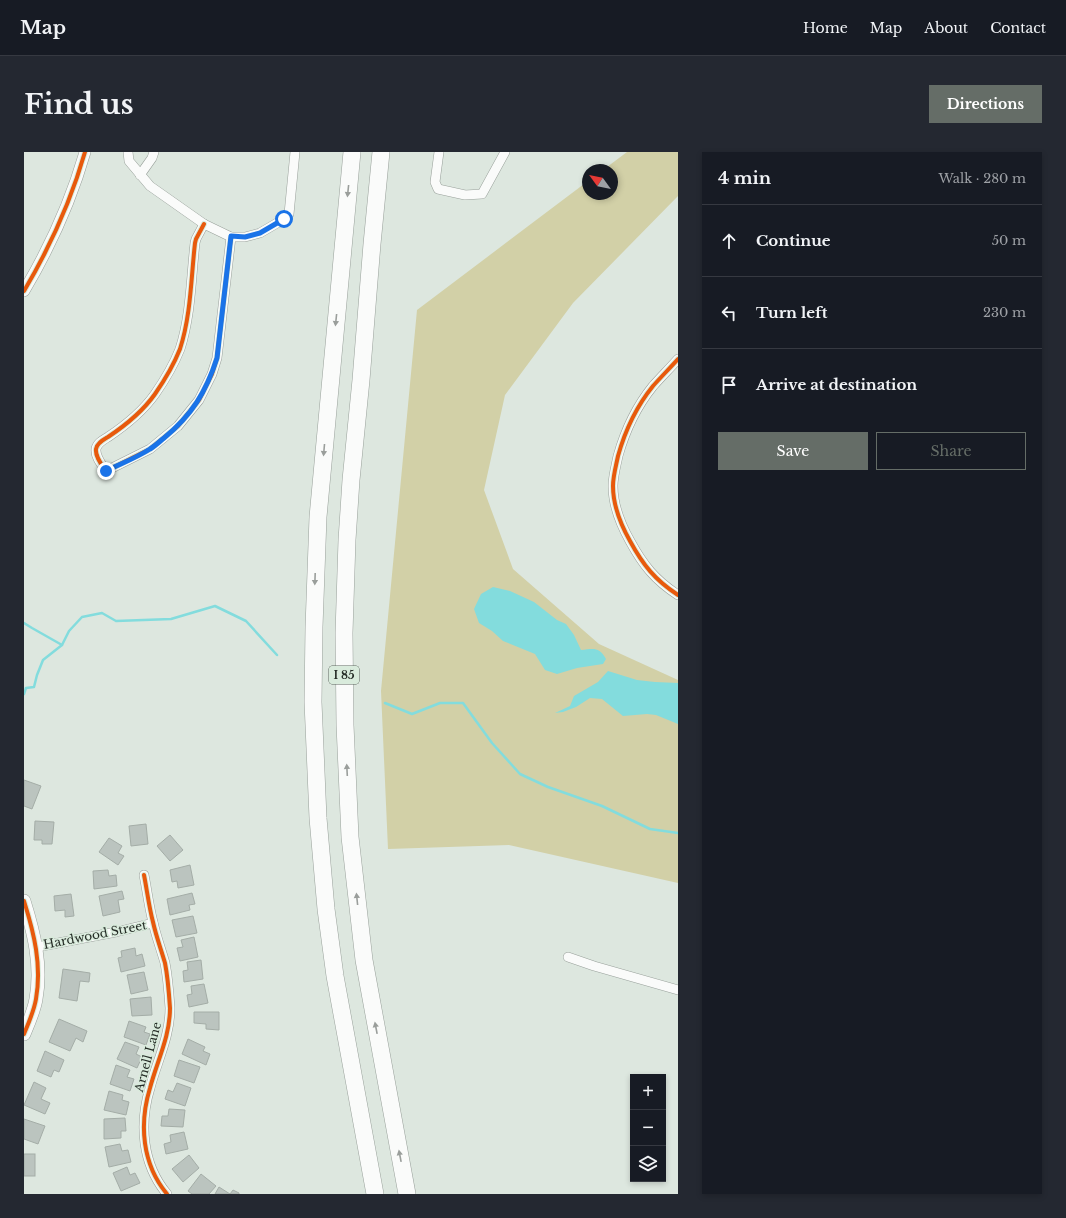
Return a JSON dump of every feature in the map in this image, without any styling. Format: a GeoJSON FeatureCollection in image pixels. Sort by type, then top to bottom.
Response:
{"type":"FeatureCollection","features":[{"type":"Feature","properties":{"kind":"highway","name":"I 85"},"geometry":{"type":"LineString","coordinates":[[352,152],[318,517],[313,702],[318,818],[327,916],[335,976],[374,1194]]}},
{"type":"Feature","properties":{"kind":"highway","name":"I 85"},"geometry":{"type":"LineString","coordinates":[[381,152],[350,488],[344,633],[345,724],[350,837],[364,960],[407,1194]]}},
{"type":"Feature","properties":{"kind":"main road"},"geometry":{"type":"LineString","coordinates":[[24,901],[30,919],[36,947],[38,974],[36,1000],[24,1034]]}},
{"type":"Feature","properties":{"kind":"street"},"geometry":{"type":"LineString","coordinates":[[24,291],[34,274],[66,208],[85,152]]}},
{"type":"Feature","properties":{"kind":"street"},"geometry":{"type":"LineString","coordinates":[[128,152],[130,161],[150,186],[204,224],[231,236],[245,237],[260,233],[287,217],[290,211],[295,152]]}},
{"type":"Feature","properties":{"kind":"street"},"geometry":{"type":"LineString","coordinates":[[140,175],[152,158],[154,152]]}},
{"type":"Feature","properties":{"kind":"street"},"geometry":{"type":"LineString","coordinates":[[439,152],[435,182],[438,189],[465,195],[482,194],[505,152]]}},
{"type":"Feature","properties":{"kind":"street"},"geometry":{"type":"LineString","coordinates":[[204,224],[196,239],[187,314],[180,348],[162,383],[147,404],[137,415],[97,446],[95,450],[97,456],[106,471],[150,449],[178,426],[199,400],[212,374],[217,358],[231,236]]}},
{"type":"Feature","properties":{"kind":"street"},"geometry":{"type":"LineString","coordinates":[[678,359],[653,386],[631,420],[623,438],[616,466],[613,495],[625,533],[647,569],[661,583],[678,595]]}},
{"type":"Feature","properties":{"kind":"street","name":"Arnell Lane"},"geometry":{"type":"LineString","coordinates":[[144,875],[153,923],[164,963],[169,992],[170,1011],[168,1031],[150,1087],[145,1106],[143,1126],[147,1155],[153,1174],[167,1194]]}},
{"type":"Feature","properties":{"kind":"street","name":"Hardwood Street"},"geometry":{"type":"LineString","coordinates":[[36,947],[116,932],[153,923]]}},
{"type":"Feature","properties":{"kind":"street"},"geometry":{"type":"LineString","coordinates":[[568,957],[678,990]]}},
{"type":"Feature","properties":{"kind":"shaded area"},"geometry":{"type":"Polygon","coordinates":[[[627,152],[678,152],[678,196],[573,303],[505,395],[484,490],[513,569],[599,644],[678,680],[678,883],[509,845],[388,849],[381,691],[417,310],[582,186],[582,200],[618,200],[618,164],[611,164],[627,152]]]}},
{"type":"Feature","properties":{"kind":"water"},"geometry":{"type":"Polygon","coordinates":[[[493,587],[510,591],[534,602],[557,620],[566,624],[574,635],[581,650],[595,649],[601,652],[606,659],[603,664],[577,668],[557,674],[545,670],[535,654],[503,641],[492,631],[479,623],[474,609],[481,594],[493,587]]]}},
{"type":"Feature","properties":{"kind":"water"},"geometry":{"type":"Polygon","coordinates":[[[608,671],[637,680],[678,683],[678,724],[656,715],[647,714],[623,716],[602,699],[590,698],[576,707],[563,712],[555,713],[570,706],[574,696],[598,682],[608,671]]]}},
{"type":"Feature","properties":{"kind":"building"},"geometry":{"type":"Polygon","coordinates":[[[24,780],[41,786],[32,809],[24,806],[24,780]]]}},
{"type":"Feature","properties":{"kind":"building"},"geometry":{"type":"Polygon","coordinates":[[[35,821],[54,822],[52,844],[42,844],[42,840],[34,840],[35,821]]]}},
{"type":"Feature","properties":{"kind":"building"},"geometry":{"type":"Polygon","coordinates":[[[146,824],[148,844],[131,846],[129,826],[146,824]]]}},
{"type":"Feature","properties":{"kind":"building"},"geometry":{"type":"Polygon","coordinates":[[[170,835],[183,850],[170,861],[157,846],[170,835]]]}},
{"type":"Feature","properties":{"kind":"building"},"geometry":{"type":"Polygon","coordinates":[[[109,838],[122,846],[118,853],[124,856],[118,865],[99,852],[109,838]]]}},
{"type":"Feature","properties":{"kind":"building"},"geometry":{"type":"Polygon","coordinates":[[[190,865],[194,885],[178,888],[177,881],[172,882],[170,870],[190,865]]]}},
{"type":"Feature","properties":{"kind":"building"},"geometry":{"type":"Polygon","coordinates":[[[108,870],[109,876],[116,875],[117,886],[94,889],[93,871],[108,870]]]}},
{"type":"Feature","properties":{"kind":"building"},"geometry":{"type":"Polygon","coordinates":[[[122,891],[124,899],[118,900],[120,912],[103,916],[99,896],[122,891]]]}},
{"type":"Feature","properties":{"kind":"building"},"geometry":{"type":"Polygon","coordinates":[[[192,893],[195,904],[189,905],[190,910],[170,915],[167,899],[192,893]]]}},
{"type":"Feature","properties":{"kind":"building"},"geometry":{"type":"Polygon","coordinates":[[[71,894],[74,916],[65,917],[65,910],[55,911],[54,896],[71,894]]]}},
{"type":"Feature","properties":{"kind":"building"},"geometry":{"type":"Polygon","coordinates":[[[193,916],[197,933],[176,937],[172,920],[193,916]]]}},
{"type":"Feature","properties":{"kind":"building"},"geometry":{"type":"Polygon","coordinates":[[[194,937],[198,957],[180,961],[177,948],[183,947],[181,940],[194,937]]]}},
{"type":"Feature","properties":{"kind":"building"},"geometry":{"type":"Polygon","coordinates":[[[135,948],[136,956],[142,954],[145,966],[121,972],[118,958],[122,957],[121,951],[135,948]]]}},
{"type":"Feature","properties":{"kind":"building"},"geometry":{"type":"Polygon","coordinates":[[[201,960],[203,979],[184,982],[183,971],[188,970],[187,962],[201,960]]]}},
{"type":"Feature","properties":{"kind":"building"},"geometry":{"type":"Polygon","coordinates":[[[63,969],[90,973],[89,982],[80,981],[77,1001],[59,998],[63,969]]]}},
{"type":"Feature","properties":{"kind":"building"},"geometry":{"type":"Polygon","coordinates":[[[144,972],[148,990],[131,994],[127,975],[144,972]]]}},
{"type":"Feature","properties":{"kind":"building"},"geometry":{"type":"Polygon","coordinates":[[[204,984],[208,1003],[189,1007],[187,995],[192,994],[191,986],[204,984]]]}},
{"type":"Feature","properties":{"kind":"building"},"geometry":{"type":"Polygon","coordinates":[[[151,997],[152,1015],[132,1016],[130,999],[151,997]]]}},
{"type":"Feature","properties":{"kind":"building"},"geometry":{"type":"Polygon","coordinates":[[[194,1012],[219,1012],[219,1030],[206,1029],[206,1024],[194,1023],[194,1012]]]}},
{"type":"Feature","properties":{"kind":"building"},"geometry":{"type":"Polygon","coordinates":[[[59,1019],[87,1031],[83,1042],[76,1038],[70,1051],[49,1042],[59,1019]]]}},
{"type":"Feature","properties":{"kind":"building"},"geometry":{"type":"Polygon","coordinates":[[[129,1021],[146,1027],[144,1032],[150,1034],[146,1045],[124,1037],[129,1021]]]}},
{"type":"Feature","properties":{"kind":"building"},"geometry":{"type":"Polygon","coordinates":[[[188,1039],[205,1047],[203,1051],[210,1054],[206,1065],[182,1054],[188,1039]]]}},
{"type":"Feature","properties":{"kind":"building"},"geometry":{"type":"Polygon","coordinates":[[[125,1042],[139,1047],[136,1054],[142,1057],[137,1068],[117,1059],[125,1042]]]}},
{"type":"Feature","properties":{"kind":"building"},"geometry":{"type":"Polygon","coordinates":[[[45,1051],[64,1060],[59,1072],[54,1070],[51,1077],[37,1071],[45,1051]]]}},
{"type":"Feature","properties":{"kind":"building"},"geometry":{"type":"Polygon","coordinates":[[[179,1060],[200,1067],[194,1083],[174,1076],[179,1060]]]}},
{"type":"Feature","properties":{"kind":"building"},"geometry":{"type":"Polygon","coordinates":[[[116,1065],[130,1070],[127,1077],[134,1079],[130,1091],[110,1084],[116,1065]]]}},
{"type":"Feature","properties":{"kind":"building"},"geometry":{"type":"Polygon","coordinates":[[[34,1082],[46,1088],[41,1099],[50,1103],[45,1114],[24,1105],[34,1082]]]}},
{"type":"Feature","properties":{"kind":"building"},"geometry":{"type":"Polygon","coordinates":[[[177,1083],[191,1088],[185,1106],[165,1099],[168,1090],[173,1092],[177,1083]]]}},
{"type":"Feature","properties":{"kind":"building"},"geometry":{"type":"Polygon","coordinates":[[[109,1091],[123,1095],[122,1100],[129,1102],[126,1115],[104,1110],[109,1091]]]}},
{"type":"Feature","properties":{"kind":"building"},"geometry":{"type":"Polygon","coordinates":[[[169,1109],[185,1110],[183,1127],[161,1126],[162,1116],[168,1116],[169,1109]]]}},
{"type":"Feature","properties":{"kind":"building"},"geometry":{"type":"Polygon","coordinates":[[[125,1118],[126,1131],[121,1131],[121,1138],[104,1139],[104,1119],[125,1118]]]}},
{"type":"Feature","properties":{"kind":"building"},"geometry":{"type":"Polygon","coordinates":[[[24,1119],[45,1126],[38,1144],[24,1139],[24,1119]]]}},
{"type":"Feature","properties":{"kind":"building"},"geometry":{"type":"Polygon","coordinates":[[[184,1132],[188,1149],[166,1154],[164,1144],[171,1142],[170,1135],[184,1132]]]}},
{"type":"Feature","properties":{"kind":"building"},"geometry":{"type":"Polygon","coordinates":[[[120,1144],[122,1151],[128,1150],[131,1162],[109,1167],[105,1147],[120,1144]]]}},
{"type":"Feature","properties":{"kind":"building"},"geometry":{"type":"Polygon","coordinates":[[[24,1154],[35,1154],[35,1176],[24,1176],[24,1154]]]}},
{"type":"Feature","properties":{"kind":"building"},"geometry":{"type":"Polygon","coordinates":[[[189,1155],[199,1168],[183,1182],[172,1169],[189,1155]]]}},
{"type":"Feature","properties":{"kind":"building"},"geometry":{"type":"Polygon","coordinates":[[[127,1167],[130,1175],[135,1173],[140,1183],[121,1191],[113,1173],[127,1167]]]}},
{"type":"Feature","properties":{"kind":"building"},"geometry":{"type":"Polygon","coordinates":[[[201,1174],[216,1186],[209,1194],[192,1194],[188,1191],[201,1174]]]}},
{"type":"Feature","properties":{"kind":"building"},"geometry":{"type":"Polygon","coordinates":[[[219,1187],[230,1194],[215,1194],[219,1187]]]}},
{"type":"Feature","properties":{"kind":"building"},"geometry":{"type":"Polygon","coordinates":[[[233,1190],[239,1193],[239,1194],[230,1194],[233,1190]]]}},
{"type":"Feature","properties":{"kind":"waterway"},"geometry":{"type":"LineString","coordinates":[[24,623],[62,645],[69,631],[82,617],[102,613],[116,621],[171,619],[215,606],[246,621],[277,655]]}},
{"type":"Feature","properties":{"kind":"waterway"},"geometry":{"type":"LineString","coordinates":[[24,694],[26,688],[34,687],[43,660],[62,645]]}},
{"type":"Feature","properties":{"kind":"waterway"},"geometry":{"type":"LineString","coordinates":[[385,703],[412,714],[440,703],[463,703],[492,743],[520,774],[548,787],[602,806],[650,829],[678,833]]}},
{"type":"Feature","properties":{"kind":"cycle path"},"geometry":{"type":"LineString","coordinates":[[24,291],[43,258],[59,223],[85,152]]}},
{"type":"Feature","properties":{"kind":"cycle path"},"geometry":{"type":"LineString","coordinates":[[204,224],[195,243],[189,310],[180,349],[169,372],[140,412],[128,423],[98,445],[96,452],[99,461],[106,471],[150,449],[178,426],[199,400],[212,374],[217,358],[231,237]]}},
{"type":"Feature","properties":{"kind":"cycle path"},"geometry":{"type":"LineString","coordinates":[[678,359],[653,386],[641,402],[624,437],[618,456],[613,486],[614,500],[618,515],[635,550],[656,578],[678,595]]}},
{"type":"Feature","properties":{"kind":"cycle path"},"geometry":{"type":"LineString","coordinates":[[144,875],[152,916],[165,963],[170,1008],[166,1039],[153,1078],[144,1116],[145,1143],[152,1170],[167,1194]]}},
{"type":"Feature","properties":{"kind":"cycle path"},"geometry":{"type":"LineString","coordinates":[[24,901],[34,937],[38,974],[38,986],[35,1003],[24,1034]]}},
{"type":"Feature","properties":{"kind":"route"},"geometry":{"type":"LineString","coordinates":[[106,471],[150,449],[178,426],[192,410],[199,400],[212,374],[217,358],[231,236],[245,237],[260,233],[284,219]]}}]}
